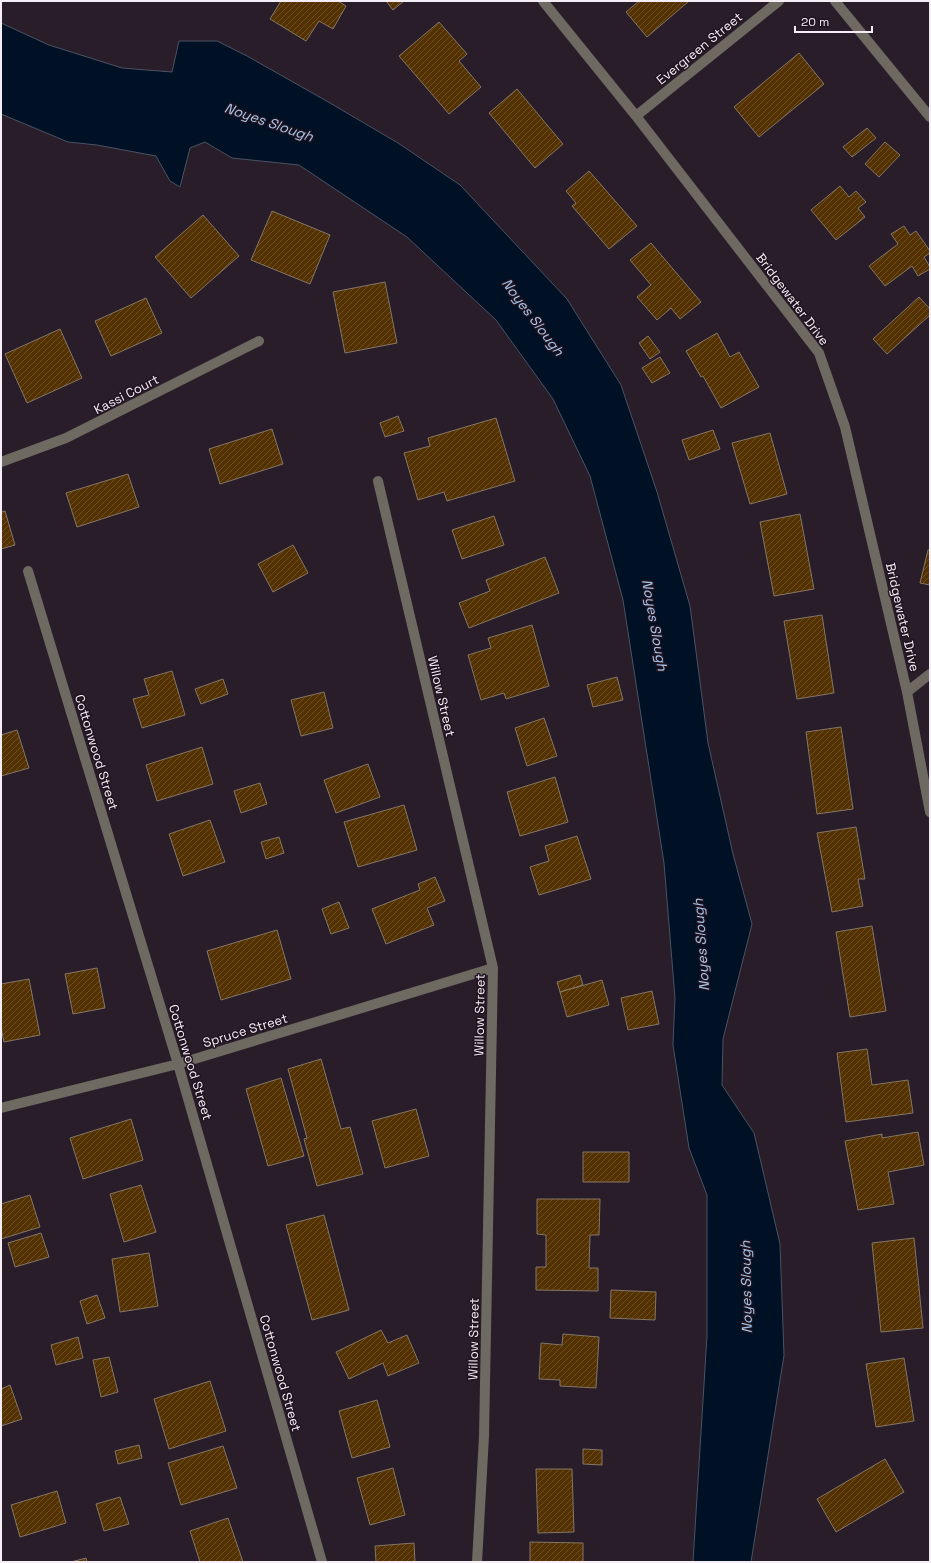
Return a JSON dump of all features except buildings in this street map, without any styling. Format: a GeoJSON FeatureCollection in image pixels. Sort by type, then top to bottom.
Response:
{"type":"FeatureCollection","features":[{"type":"Feature","properties":{"kind":"street","name":"Bridgewater Drive"},"geometry":{"type":"LineString","coordinates":[[543,1],[636,116],[819,353],[845,427],[907,692],[930,812]]}},
{"type":"Feature","properties":{"kind":"street","name":"Evergreen Street"},"geometry":{"type":"LineString","coordinates":[[636,116],[779,1]]}},
{"type":"Feature","properties":{"kind":"street"},"geometry":{"type":"LineString","coordinates":[[835,1],[930,117]]}},
{"type":"Feature","properties":{"kind":"street","name":"Kassi Court"},"geometry":{"type":"LineString","coordinates":[[1,462],[66,438],[259,341]]}},
{"type":"Feature","properties":{"kind":"street","name":"Willow Street"},"geometry":{"type":"LineString","coordinates":[[378,481],[493,968],[484,1436],[477,1562]]}},
{"type":"Feature","properties":{"kind":"street","name":"Cottonwood Street"},"geometry":{"type":"LineString","coordinates":[[28,571],[178,1064],[322,1562]]}},
{"type":"Feature","properties":{"kind":"street"},"geometry":{"type":"LineString","coordinates":[[907,692],[930,674]]}},
{"type":"Feature","properties":{"kind":"street","name":"Spruce Street"},"geometry":{"type":"LineString","coordinates":[[1,1108],[178,1064],[493,968]]}},
{"type":"Feature","properties":{"kind":"water","name":"Noyes Slough"},"geometry":{"type":"Polygon","coordinates":[[[1,23],[49,45],[122,68],[172,72],[179,41],[217,41],[247,56],[330,103],[398,143],[460,185],[567,299],[621,385],[657,492],[690,606],[708,743],[733,854],[752,924],[723,1039],[722,1085],[754,1133],[780,1244],[784,1355],[751,1562],[693,1562],[707,1336],[707,1195],[689,1148],[673,1045],[675,998],[664,863],[623,600],[590,476],[553,399],[496,320],[407,237],[299,165],[232,158],[205,142],[190,148],[180,187],[170,181],[156,156],[97,145],[68,142],[1,114],[1,23]]]}}]}
